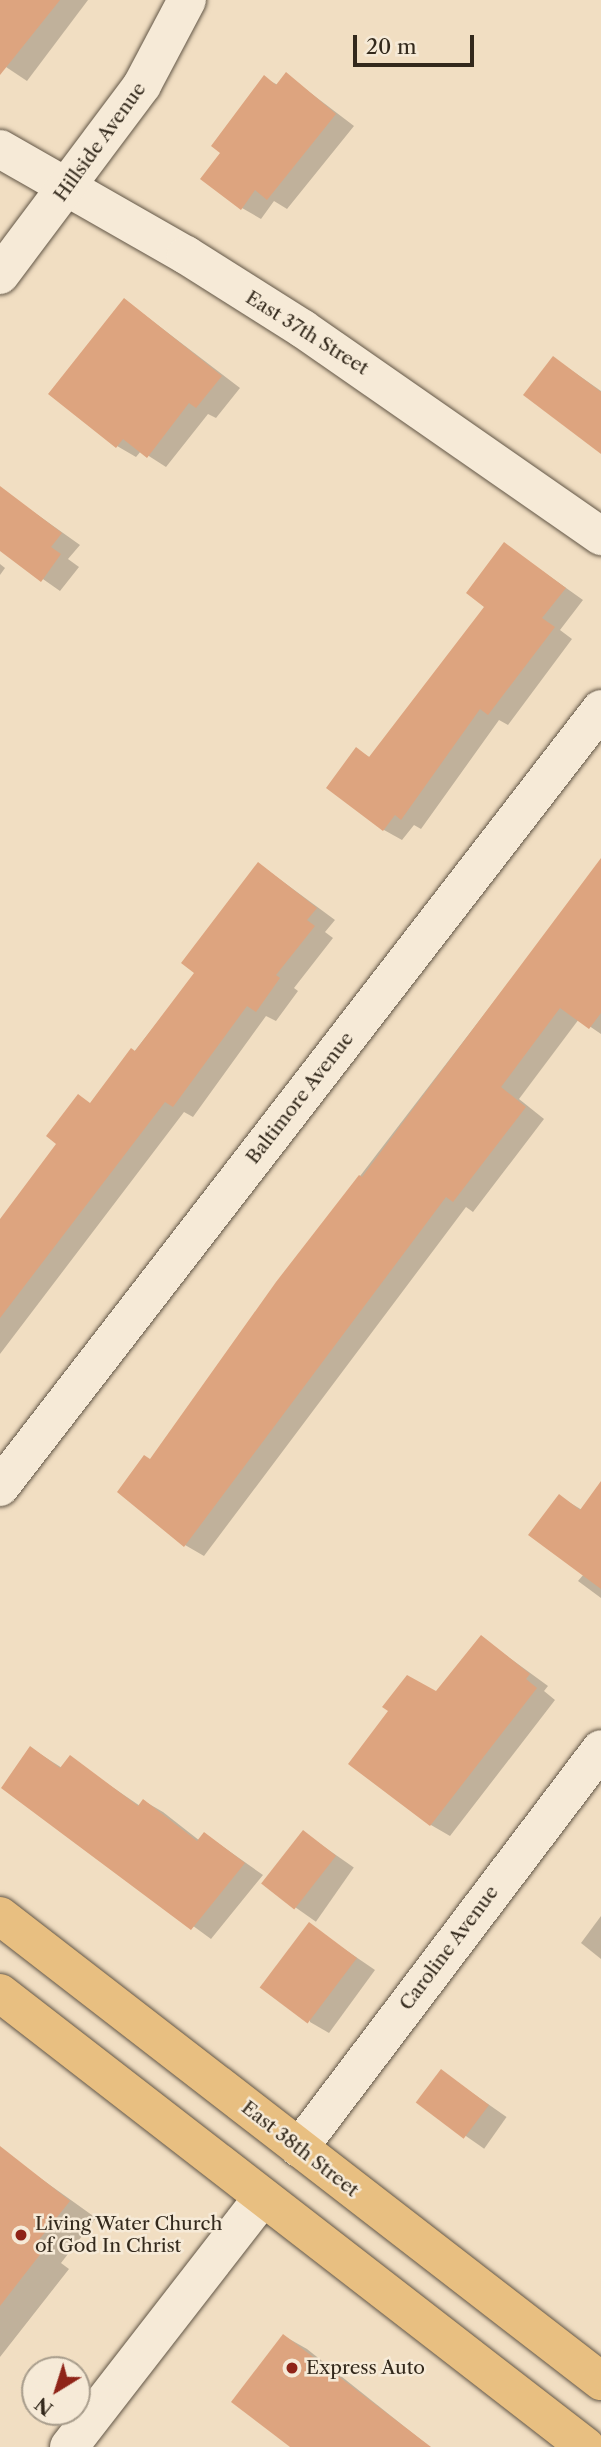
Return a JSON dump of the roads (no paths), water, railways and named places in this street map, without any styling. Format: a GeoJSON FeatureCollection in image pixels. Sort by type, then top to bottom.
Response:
{"type":"FeatureCollection","features":[{"type":"Feature","properties":{"kind":"main road","name":"East 38th Street"},"geometry":{"type":"LineString","coordinates":[[0,1916],[601,2381]]}},
{"type":"Feature","properties":{"kind":"main road"},"geometry":{"type":"LineString","coordinates":[[0,1993],[586,2447]]}},
{"type":"Feature","properties":{"kind":"street","name":"Hillside Avenue"},"geometry":{"type":"LineString","coordinates":[[0,275],[68,188],[142,85],[187,0]]}},
{"type":"Feature","properties":{"kind":"street","name":"East 37th Street"},"geometry":{"type":"LineString","coordinates":[[0,149],[340,353],[601,536]]}},
{"type":"Feature","properties":{"kind":"street","name":"Baltimore Avenue"},"geometry":{"type":"LineString","coordinates":[[0,1487],[601,709]]}},
{"type":"Feature","properties":{"kind":"street","name":"Caroline Avenue"},"geometry":{"type":"LineString","coordinates":[[299,2148],[601,1749]]}},
{"type":"Feature","properties":{"kind":"street"},"geometry":{"type":"LineString","coordinates":[[69,2447],[262,2198]]}},
{"type":"Feature","properties":{"kind":"place","name":"Living Water Church of God In Christ"},"geometry":{"type":"Point","coordinates":[21,2235]}},
{"type":"Feature","properties":{"kind":"place","name":"Express Auto"},"geometry":{"type":"Point","coordinates":[292,2368]}}]}
